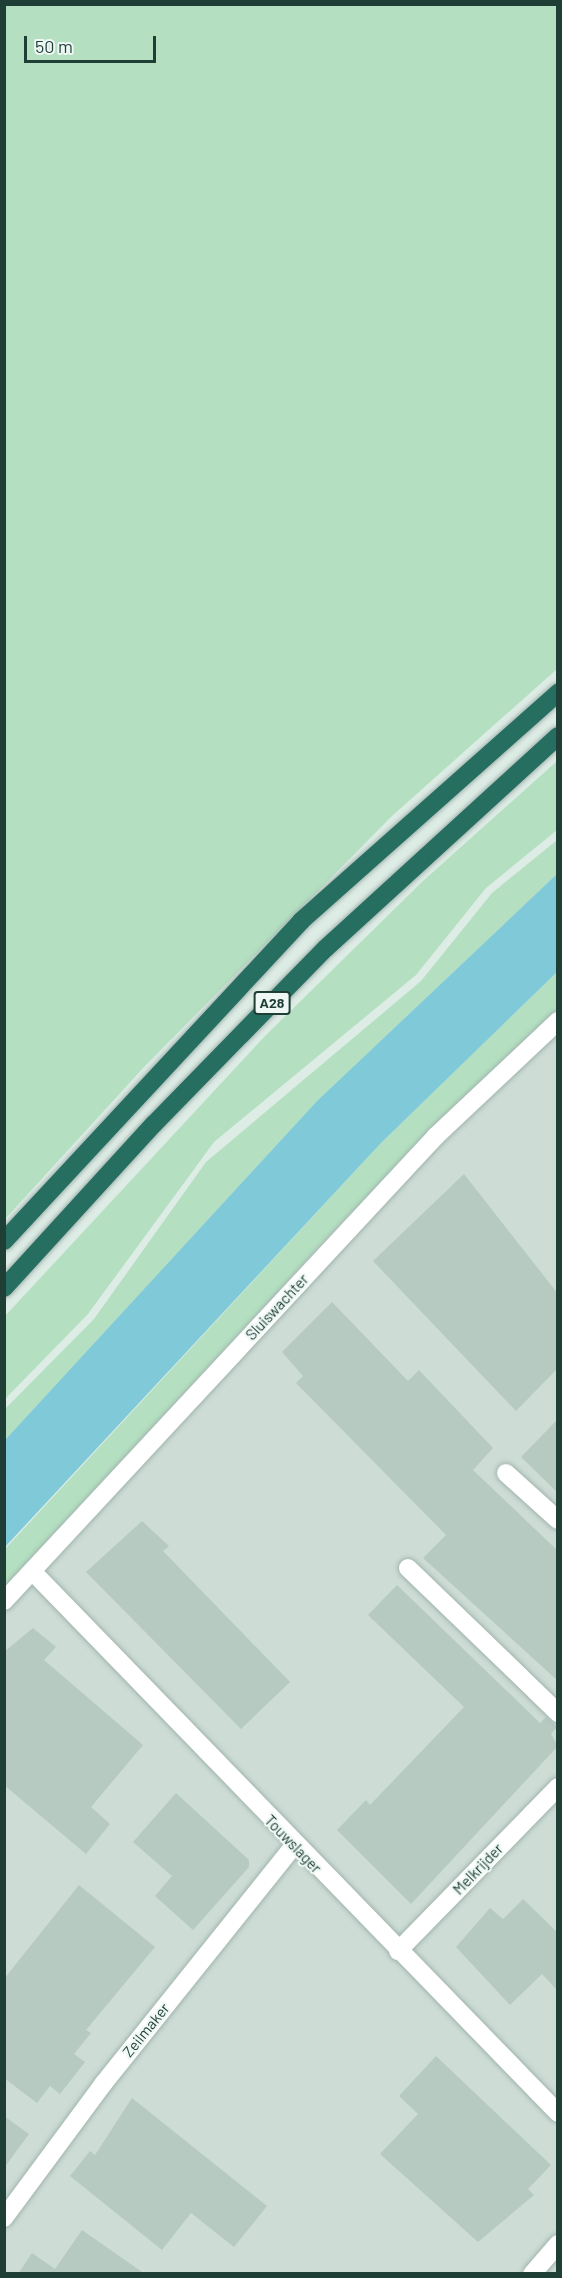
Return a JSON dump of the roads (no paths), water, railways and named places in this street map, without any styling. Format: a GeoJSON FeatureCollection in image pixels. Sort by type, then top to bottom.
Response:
{"type":"FeatureCollection","features":[{"type":"Feature","properties":{"kind":"highway","name":"A28"},"geometry":{"type":"LineString","coordinates":[[4,1241],[302,921],[558,693]]}},
{"type":"Feature","properties":{"kind":"highway","name":"A28"},"geometry":{"type":"LineString","coordinates":[[4,1288],[154,1124],[326,948],[558,736]]}},
{"type":"Feature","properties":{"kind":"street","name":"Sluiswachter"},"geometry":{"type":"LineString","coordinates":[[4,1601],[435,1136],[558,1021]]}},
{"type":"Feature","properties":{"kind":"street"},"geometry":{"type":"LineString","coordinates":[[506,1473],[558,1520]]}},
{"type":"Feature","properties":{"kind":"street"},"geometry":{"type":"LineString","coordinates":[[408,1568],[558,1713]]}},
{"type":"Feature","properties":{"kind":"street","name":"Touwslager"},"geometry":{"type":"LineString","coordinates":[[32,1571],[294,1846],[558,2113]]}},
{"type":"Feature","properties":{"kind":"street","name":"Melkrijder"},"geometry":{"type":"LineString","coordinates":[[398,1951],[558,1787]]}},
{"type":"Feature","properties":{"kind":"street","name":"Zeilmaker"},"geometry":{"type":"LineString","coordinates":[[4,2218],[103,2084],[294,1846]]}},
{"type":"Feature","properties":{"kind":"street"},"geometry":{"type":"LineString","coordinates":[[532,2274],[558,2244]]}},
{"type":"Feature","properties":{"kind":"water"},"geometry":{"type":"Polygon","coordinates":[[[557,874],[557,972],[381,1143],[5,1547],[5,1440],[317,1101],[557,874]]]}}]}
